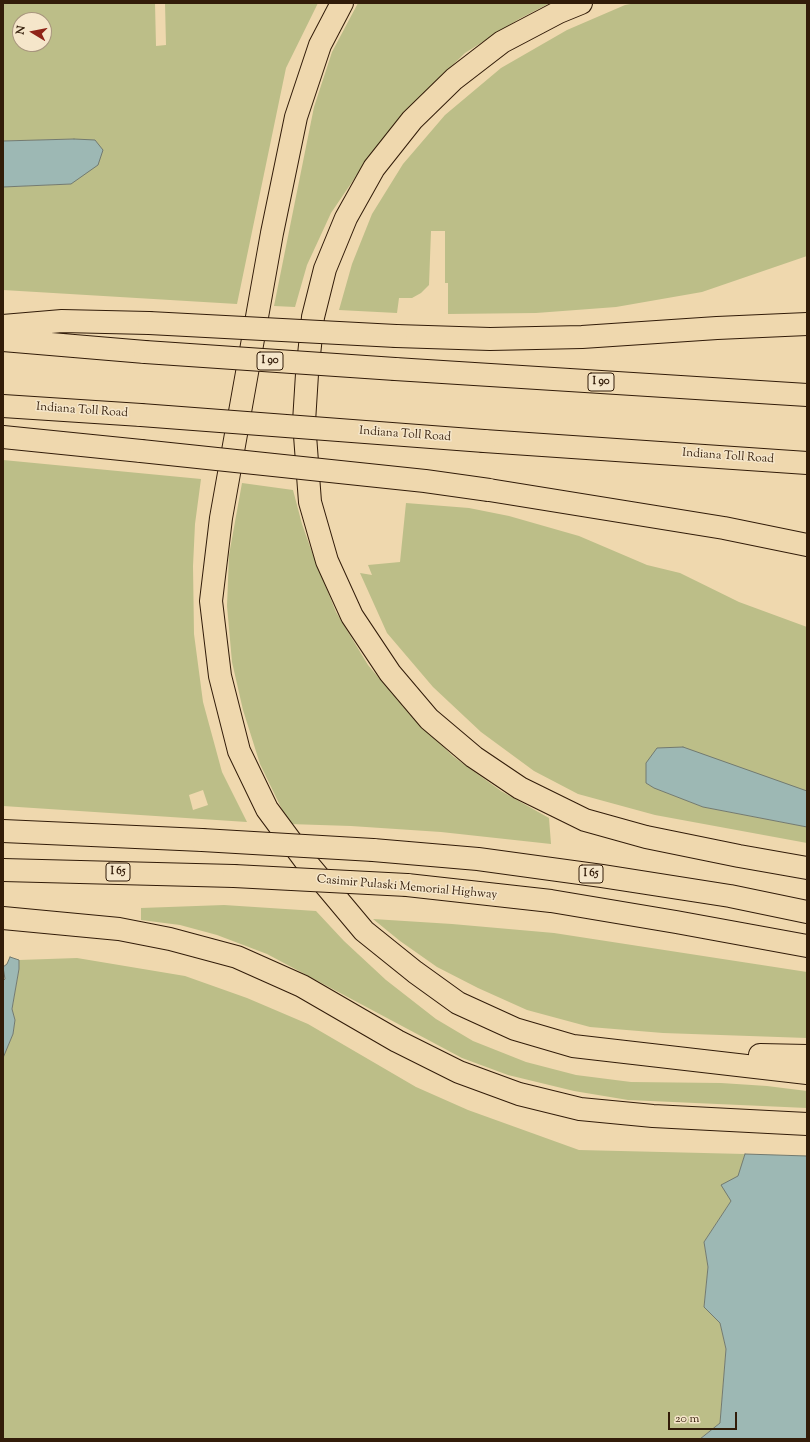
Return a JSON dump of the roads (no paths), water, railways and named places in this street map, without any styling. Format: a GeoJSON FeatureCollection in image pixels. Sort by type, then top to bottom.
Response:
{"type":"FeatureCollection","features":[{"type":"Feature","properties":{"kind":"highway"},"geometry":{"type":"LineString","coordinates":[[342,3],[320,45],[296,117],[272,233],[221,518],[212,601],[220,676],[239,752],[267,808],[307,863],[364,931],[415,972],[458,1003],[515,1029],[573,1046],[807,1073]]}},
{"type":"Feature","properties":{"kind":"highway"},"geometry":{"type":"LineString","coordinates":[[581,3],[559,12],[502,42],[454,79],[412,120],[374,168],[346,218],[325,269],[313,317],[304,422],[310,502],[327,560],[352,616],[390,673],[429,719],[474,757],[520,788],[585,820],[646,836],[739,856],[807,868]]}},
{"type":"Feature","properties":{"kind":"highway"},"geometry":{"type":"LineString","coordinates":[[3,326],[62,321],[149,323],[396,336],[490,339],[582,337],[807,324]]}},
{"type":"Feature","properties":{"kind":"highway","name":"I 90"},"geometry":{"type":"LineString","coordinates":[[3,340],[145,352],[807,395]]}},
{"type":"Feature","properties":{"kind":"highway","name":"Indiana Toll Road"},"geometry":{"type":"LineString","coordinates":[[3,406],[807,463]]}},
{"type":"Feature","properties":{"kind":"highway"},"geometry":{"type":"LineString","coordinates":[[3,437],[425,481],[724,528],[807,545]]}},
{"type":"Feature","properties":{"kind":"highway","name":"I 65"},"geometry":{"type":"LineString","coordinates":[[3,832],[202,840],[373,850],[478,859],[730,896],[807,912]]}},
{"type":"Feature","properties":{"kind":"highway","name":"Casimir Pulaski Memorial Highway"},"geometry":{"type":"LineString","coordinates":[[3,870],[234,876],[407,885],[550,901],[807,946]]}},
{"type":"Feature","properties":{"kind":"highway"},"geometry":{"type":"LineString","coordinates":[[3,918],[118,929],[170,939],[237,957],[302,986],[397,1041],[459,1072],[519,1094],[580,1109],[653,1116],[807,1124]]}},
{"type":"Feature","properties":{"kind":"highway"},"geometry":{"type":"LineString","coordinates":[[635,1054],[807,1056]]}},
{"type":"Feature","properties":{"kind":"water"},"geometry":{"type":"Polygon","coordinates":[[[74,139],[95,140],[103,150],[98,165],[71,184],[3,187],[3,141],[74,139]]]}},
{"type":"Feature","properties":{"kind":"water"},"geometry":{"type":"Polygon","coordinates":[[[683,747],[807,791],[807,827],[703,807],[654,788],[646,783],[646,763],[657,748],[683,747]]]}},
{"type":"Feature","properties":{"kind":"water"},"geometry":{"type":"Polygon","coordinates":[[[10,957],[19,960],[19,969],[12,1009],[15,1020],[13,1034],[3,1058],[3,981],[5,979],[3,967],[7,964],[10,957]]]}},
{"type":"Feature","properties":{"kind":"water"},"geometry":{"type":"Polygon","coordinates":[[[745,1154],[807,1156],[807,1439],[700,1439],[720,1423],[726,1349],[720,1323],[704,1307],[708,1267],[704,1242],[731,1201],[721,1185],[738,1176],[745,1154]]]}}]}
